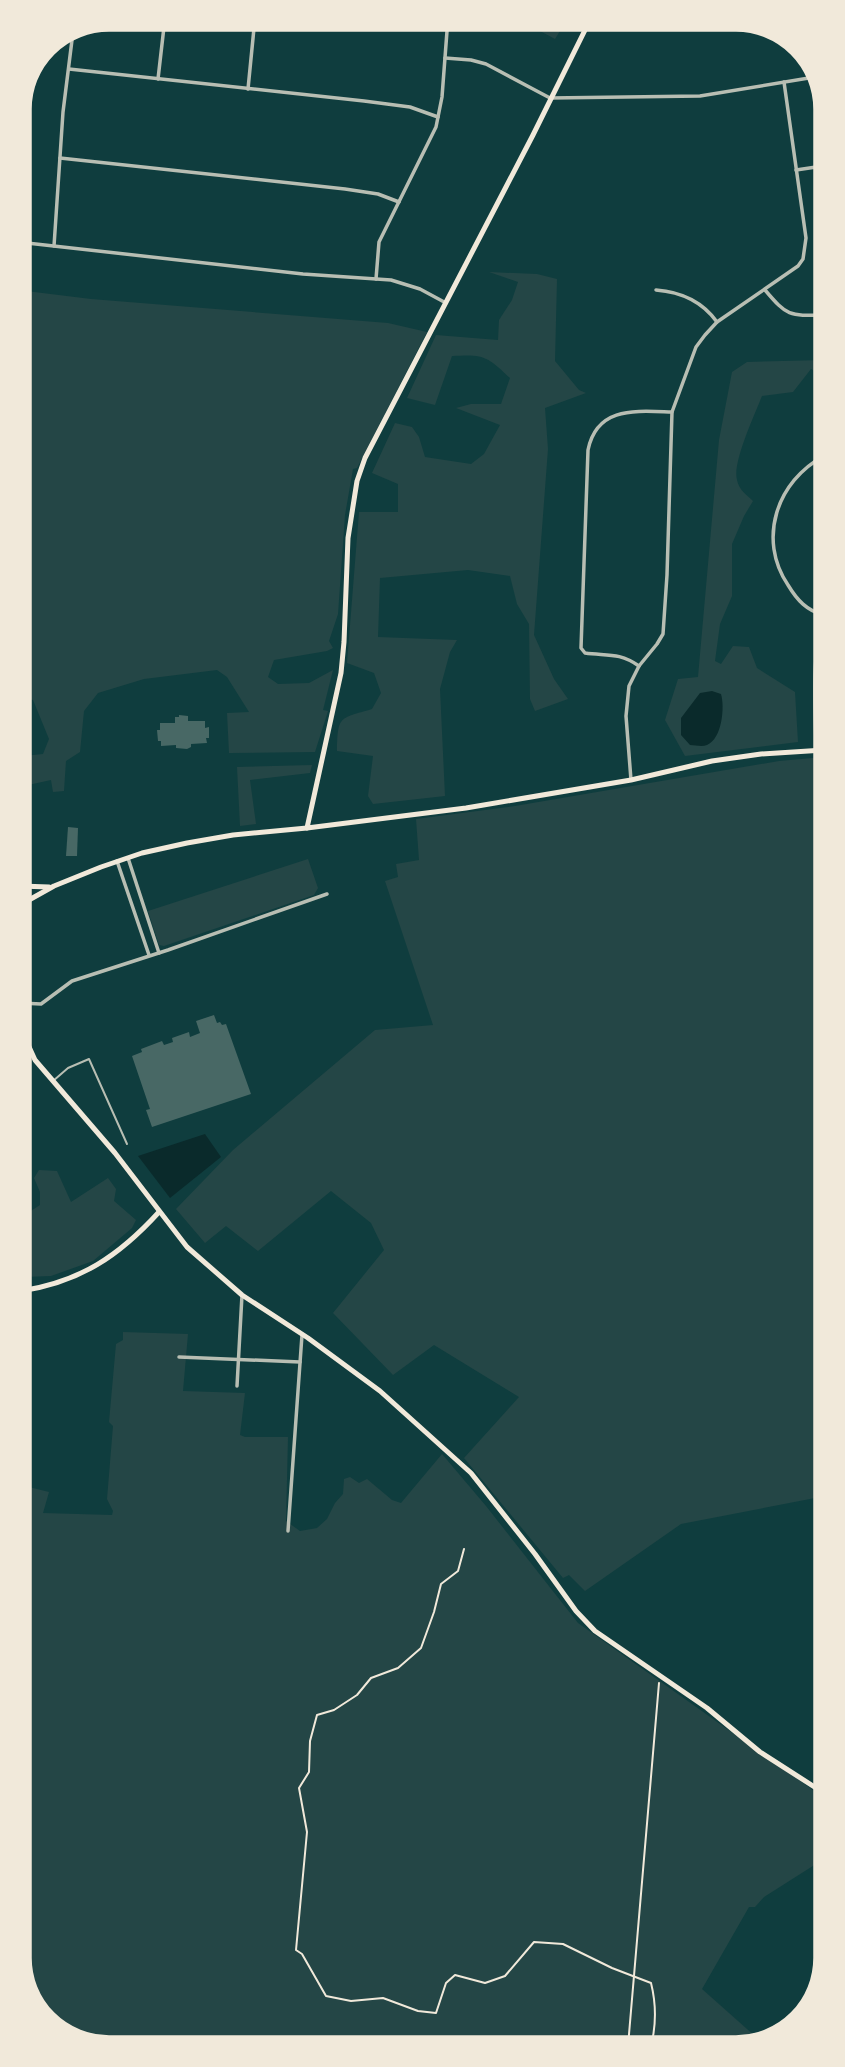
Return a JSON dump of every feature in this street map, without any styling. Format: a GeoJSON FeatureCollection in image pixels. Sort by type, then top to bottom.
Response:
{"type":"FeatureCollection","features":[{"type":"Feature","properties":{"kind":"main road"},"geometry":{"type":"LineString","coordinates":[[307,828],[341,673],[348,538],[357,481],[365,458],[586,30]]}},
{"type":"Feature","properties":{"kind":"main road"},"geometry":{"type":"LineString","coordinates":[[30,899],[52,887],[117,861],[205,840],[466,808],[631,780],[712,761],[815,750]]}},
{"type":"Feature","properties":{"kind":"main road"},"geometry":{"type":"LineString","coordinates":[[30,886],[52,887]]}},
{"type":"Feature","properties":{"kind":"main road"},"geometry":{"type":"LineString","coordinates":[[30,1049],[35,1060],[115,1153],[187,1247],[242,1295],[302,1333],[380,1391],[471,1473],[576,1611],[595,1631],[707,1708],[760,1752],[815,1788]]}},
{"type":"Feature","properties":{"kind":"main road"},"geometry":{"type":"LineString","coordinates":[[30,1289],[76,1277],[110,1257],[159,1212]]}},
{"type":"Feature","properties":{"kind":"street"},"geometry":{"type":"LineString","coordinates":[[158,79],[164,30]]}},
{"type":"Feature","properties":{"kind":"street"},"geometry":{"type":"LineString","coordinates":[[248,89],[254,30]]}},
{"type":"Feature","properties":{"kind":"street"},"geometry":{"type":"LineString","coordinates":[[376,279],[379,243],[436,127],[442,96],[447,30]]}},
{"type":"Feature","properties":{"kind":"street"},"geometry":{"type":"LineString","coordinates":[[54,246],[72,39]]}},
{"type":"Feature","properties":{"kind":"street"},"geometry":{"type":"LineString","coordinates":[[445,58],[486,64],[550,98],[700,96],[809,78]]}},
{"type":"Feature","properties":{"kind":"street"},"geometry":{"type":"LineString","coordinates":[[69,69],[410,107],[438,117]]}},
{"type":"Feature","properties":{"kind":"street"},"geometry":{"type":"LineString","coordinates":[[631,780],[626,716],[629,686],[639,666],[663,634],[672,412],[696,348],[705,335],[717,322],[798,266],[803,258],[806,238],[784,82]]}},
{"type":"Feature","properties":{"kind":"street"},"geometry":{"type":"LineString","coordinates":[[60,158],[345,189],[378,194],[399,202]]}},
{"type":"Feature","properties":{"kind":"street"},"geometry":{"type":"LineString","coordinates":[[796,170],[815,167]]}},
{"type":"Feature","properties":{"kind":"street"},"geometry":{"type":"LineString","coordinates":[[30,243],[303,274],[376,279],[405,284],[446,303]]}},
{"type":"Feature","properties":{"kind":"street"},"geometry":{"type":"LineString","coordinates":[[656,290],[685,295],[710,312],[717,322]]}},
{"type":"Feature","properties":{"kind":"street"},"geometry":{"type":"LineString","coordinates":[[765,290],[779,307],[791,315],[815,315]]}},
{"type":"Feature","properties":{"kind":"street"},"geometry":{"type":"LineString","coordinates":[[639,666],[622,656],[585,653],[581,648],[588,450],[594,432],[611,417],[634,411],[672,412]]}},
{"type":"Feature","properties":{"kind":"street"},"geometry":{"type":"LineString","coordinates":[[815,462],[803,469],[790,484],[776,513],[773,542],[782,575],[793,593],[815,611]]}},
{"type":"Feature","properties":{"kind":"street"},"geometry":{"type":"LineString","coordinates":[[128,858],[159,953]]}},
{"type":"Feature","properties":{"kind":"street"},"geometry":{"type":"LineString","coordinates":[[117,861],[149,956]]}},
{"type":"Feature","properties":{"kind":"street"},"geometry":{"type":"LineString","coordinates":[[30,1003],[41,1004],[72,981],[327,894]]}},
{"type":"Feature","properties":{"kind":"street"},"geometry":{"type":"LineString","coordinates":[[237,1386],[242,1295]]}},
{"type":"Feature","properties":{"kind":"street"},"geometry":{"type":"LineString","coordinates":[[288,1531],[302,1333]]}},
{"type":"Feature","properties":{"kind":"street"},"geometry":{"type":"LineString","coordinates":[[179,1357],[300,1362]]}},
{"type":"Feature","properties":{"kind":"lane"},"geometry":{"type":"LineString","coordinates":[[53,1082],[61,1072],[89,1059],[127,1144]]}},
{"type":"Feature","properties":{"kind":"path"},"geometry":{"type":"LineString","coordinates":[[464,1549],[458,1571],[441,1584],[421,1648],[398,1668],[371,1678],[357,1695],[334,1710],[317,1716],[310,1741],[309,1772],[299,1788],[307,1832],[296,1950],[302,1954],[326,1996],[351,2001],[383,1998],[418,2011],[436,2013],[446,1983],[455,1975],[485,1983],[505,1976],[534,1942],[563,1944],[651,1983],[655,1996],[653,2037]]}},
{"type":"Feature","properties":{"kind":"path"},"geometry":{"type":"LineString","coordinates":[[629,2037],[659,1675]]}},
{"type":"Feature","properties":{"kind":"shaded area"},"geometry":{"type":"Polygon","coordinates":[[[538,30],[561,30],[555,39],[538,30]]]}},
{"type":"Feature","properties":{"kind":"shaded area"},"geometry":{"type":"Polygon","coordinates":[[[489,272],[537,274],[557,279],[555,361],[579,390],[586,393],[545,408],[548,449],[534,635],[554,679],[568,699],[535,711],[530,699],[529,624],[517,604],[510,576],[468,570],[380,578],[378,637],[457,640],[450,652],[440,689],[445,796],[373,804],[368,796],[373,756],[337,751],[338,731],[342,720],[372,709],[381,693],[374,673],[347,663],[359,512],[398,512],[398,484],[372,473],[395,423],[412,427],[419,437],[425,457],[471,464],[484,454],[500,425],[456,408],[471,404],[501,404],[510,378],[496,365],[478,356],[452,356],[435,405],[407,398],[436,335],[498,340],[499,320],[512,300],[518,282],[489,272]]]}},
{"type":"Feature","properties":{"kind":"shaded area"},"geometry":{"type":"Polygon","coordinates":[[[30,291],[91,299],[388,323],[427,332],[357,468],[353,469],[345,515],[338,614],[329,641],[333,648],[274,660],[268,677],[278,684],[309,683],[333,670],[323,710],[328,711],[315,752],[229,753],[227,713],[249,712],[227,677],[217,670],[144,679],[98,693],[84,711],[80,752],[66,761],[64,791],[53,792],[51,780],[30,785],[30,755],[43,754],[49,739],[33,700],[30,699],[30,291]]]}},
{"type":"Feature","properties":{"kind":"shaded area"},"geometry":{"type":"Polygon","coordinates":[[[815,360],[815,371],[811,369],[793,392],[762,396],[745,438],[736,472],[737,480],[741,489],[753,501],[732,544],[732,596],[720,624],[715,661],[721,664],[733,646],[749,647],[757,668],[795,692],[798,742],[685,756],[665,720],[678,679],[698,677],[719,440],[732,372],[747,362],[815,360]]]}},
{"type":"Feature","properties":{"kind":"shaded area"},"geometry":{"type":"Polygon","coordinates":[[[712,691],[721,694],[722,714],[719,730],[707,745],[690,745],[681,735],[681,718],[700,693],[712,691]]]}},
{"type":"Feature","properties":{"kind":"shaded area"},"geometry":{"type":"Polygon","coordinates":[[[815,758],[815,1498],[681,1524],[585,1591],[569,1575],[563,1578],[464,1458],[519,1397],[434,1345],[393,1375],[333,1313],[384,1250],[371,1223],[331,1191],[258,1251],[226,1226],[205,1243],[176,1209],[233,1150],[375,1030],[433,1025],[385,881],[398,877],[396,864],[419,860],[416,819],[515,806],[779,761],[815,758]]]}},
{"type":"Feature","properties":{"kind":"shaded area"},"geometry":{"type":"Polygon","coordinates":[[[312,765],[310,773],[250,780],[256,824],[240,826],[237,767],[312,765]]]}},
{"type":"Feature","properties":{"kind":"shaded area"},"geometry":{"type":"Polygon","coordinates":[[[308,859],[318,888],[314,895],[164,946],[159,945],[148,911],[308,859]]]}},
{"type":"Feature","properties":{"kind":"shaded area"},"geometry":{"type":"Polygon","coordinates":[[[205,1134],[221,1157],[170,1198],[138,1156],[205,1134]]]}},
{"type":"Feature","properties":{"kind":"shaded area"},"geometry":{"type":"Polygon","coordinates":[[[39,1170],[57,1171],[71,1202],[108,1178],[116,1189],[114,1201],[136,1220],[132,1228],[93,1261],[51,1276],[30,1277],[30,1212],[40,1205],[40,1192],[34,1178],[39,1170]]]}},
{"type":"Feature","properties":{"kind":"shaded area"},"geometry":{"type":"Polygon","coordinates":[[[123,1332],[188,1334],[183,1391],[245,1393],[240,1435],[288,1437],[286,1521],[300,1531],[317,1528],[327,1519],[343,1494],[344,1479],[350,1477],[359,1483],[367,1479],[392,1500],[401,1503],[442,1454],[578,1623],[815,1791],[815,1865],[764,1897],[755,1907],[749,1907],[702,1989],[754,2035],[103,2037],[69,2027],[49,2010],[34,1984],[30,1959],[30,1487],[49,1492],[43,1513],[112,1515],[113,1511],[107,1499],[113,1426],[109,1422],[116,1344],[123,1340],[123,1332]]]}},
{"type":"Feature","properties":{"kind":"building"},"geometry":{"type":"Polygon","coordinates":[[[188,716],[188,721],[205,721],[205,728],[209,727],[207,743],[191,744],[187,749],[176,748],[176,745],[161,746],[157,730],[160,730],[160,723],[175,723],[175,717],[188,716]]]}},
{"type":"Feature","properties":{"kind":"building"},"geometry":{"type":"Polygon","coordinates":[[[68,827],[78,828],[77,856],[66,856],[68,827]]]}},
{"type":"Feature","properties":{"kind":"building"},"geometry":{"type":"Polygon","coordinates":[[[214,1015],[217,1023],[226,1024],[251,1094],[152,1127],[146,1110],[150,1109],[132,1056],[142,1052],[141,1049],[162,1041],[164,1045],[173,1042],[172,1038],[189,1032],[190,1037],[200,1033],[196,1021],[214,1015]]]}}]}
